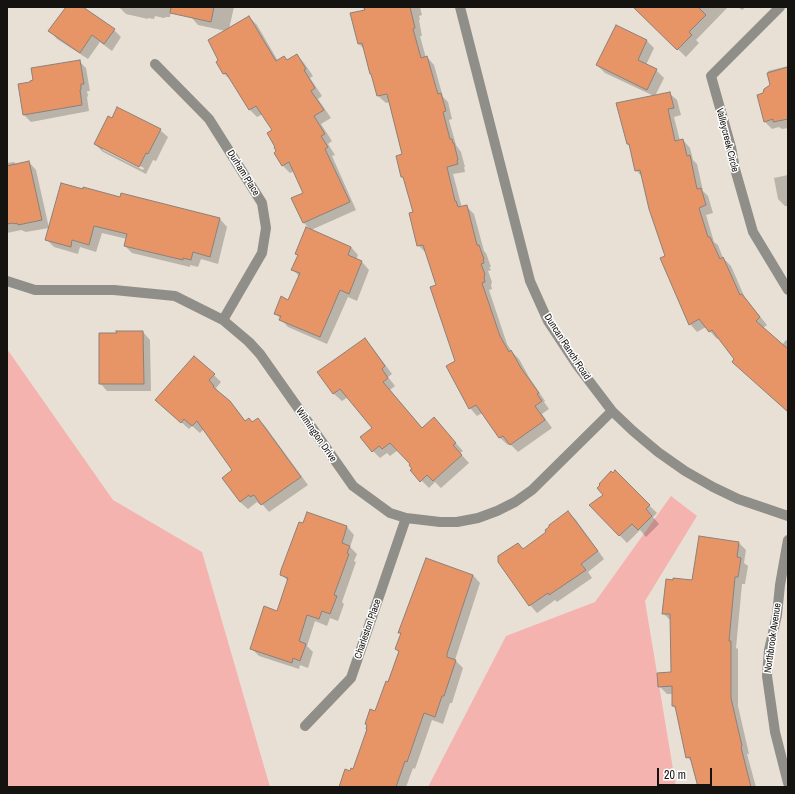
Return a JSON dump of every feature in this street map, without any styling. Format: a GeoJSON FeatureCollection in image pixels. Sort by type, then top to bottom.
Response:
{"type":"FeatureCollection","features":[{"type":"Feature","properties":{"kind":"street","name":"Duncan Ranch Road"},"geometry":{"type":"LineString","coordinates":[[460,7],[530,281],[548,321],[577,364],[612,411],[633,432],[685,471],[713,487],[738,499],[788,516]]}},
{"type":"Feature","properties":{"kind":"street","name":"Valleycreek Circle"},"geometry":{"type":"LineString","coordinates":[[780,7],[711,76],[731,147],[735,170],[753,232],[788,290]]}},
{"type":"Feature","properties":{"kind":"street","name":"Durham Place"},"geometry":{"type":"LineString","coordinates":[[155,64],[209,119],[262,203],[266,228],[262,253],[223,320]]}},
{"type":"Feature","properties":{"kind":"street","name":"Wilmington Drive"},"geometry":{"type":"LineString","coordinates":[[7,281],[35,290],[114,290],[175,296],[223,320],[249,342],[260,354],[353,486],[390,513],[406,518],[434,522],[457,522],[478,518],[515,502],[532,490],[612,411]]}},
{"type":"Feature","properties":{"kind":"street","name":"Charleston Place"},"geometry":{"type":"LineString","coordinates":[[305,726],[351,678],[406,518]]}},
{"type":"Feature","properties":{"kind":"street","name":"Northbrook Avenue"},"geometry":{"type":"LineString","coordinates":[[788,540],[780,584],[777,615],[769,650],[767,676],[775,732],[788,783]]}},
{"type":"Feature","properties":{"kind":"shaded area"},"geometry":{"type":"Polygon","coordinates":[[[7,349],[113,500],[202,552],[270,787],[7,787],[7,349]]]}},
{"type":"Feature","properties":{"kind":"shaded area"},"geometry":{"type":"Polygon","coordinates":[[[671,496],[697,516],[645,601],[676,787],[428,787],[506,636],[595,602],[671,496]]]}},
{"type":"Feature","properties":{"kind":"building"},"geometry":{"type":"Polygon","coordinates":[[[66,7],[83,7],[115,29],[104,44],[92,35],[80,53],[48,31],[66,7]]]}},
{"type":"Feature","properties":{"kind":"building"},"geometry":{"type":"Polygon","coordinates":[[[171,7],[214,7],[211,22],[170,13],[171,7]]]}},
{"type":"Feature","properties":{"kind":"building"},"geometry":{"type":"Polygon","coordinates":[[[364,7],[410,7],[415,28],[413,29],[421,58],[427,56],[438,94],[441,93],[446,111],[443,112],[450,139],[452,139],[454,143],[458,160],[458,164],[447,167],[455,201],[458,207],[467,205],[477,245],[479,245],[484,259],[484,263],[481,264],[485,274],[485,282],[482,283],[500,336],[509,352],[511,350],[521,368],[539,393],[537,394],[542,401],[535,406],[545,420],[510,445],[503,436],[499,438],[476,405],[469,409],[446,366],[455,361],[430,287],[436,285],[423,245],[417,246],[409,213],[413,212],[403,177],[401,177],[396,156],[402,154],[387,94],[377,96],[362,43],[358,44],[350,13],[365,10],[364,7]]]}},
{"type":"Feature","properties":{"kind":"building"},"geometry":{"type":"Polygon","coordinates":[[[633,7],[698,7],[706,15],[689,32],[692,35],[677,50],[633,7]]]}},
{"type":"Feature","properties":{"kind":"building"},"geometry":{"type":"Polygon","coordinates":[[[249,16],[276,61],[284,56],[287,60],[297,54],[306,69],[304,70],[315,88],[311,91],[324,110],[314,116],[325,134],[321,136],[328,147],[325,149],[350,202],[303,223],[291,198],[303,193],[289,162],[282,166],[274,153],[276,151],[275,147],[267,133],[272,130],[256,106],[249,110],[226,73],[223,74],[216,62],[218,60],[208,40],[249,16]]]}},
{"type":"Feature","properties":{"kind":"building"},"geometry":{"type":"Polygon","coordinates":[[[616,25],[647,40],[638,60],[657,69],[647,90],[596,65],[616,25]]]}},
{"type":"Feature","properties":{"kind":"building"},"geometry":{"type":"Polygon","coordinates":[[[80,60],[84,84],[81,84],[80,90],[82,105],[23,115],[18,84],[33,80],[31,68],[80,60]]]}},
{"type":"Feature","properties":{"kind":"building"},"geometry":{"type":"Polygon","coordinates":[[[788,67],[788,119],[773,122],[773,119],[764,122],[757,95],[763,93],[764,89],[770,85],[767,73],[788,67]]]}},
{"type":"Feature","properties":{"kind":"building"},"geometry":{"type":"Polygon","coordinates":[[[670,92],[674,108],[668,109],[675,141],[683,139],[687,156],[690,155],[697,189],[701,188],[706,205],[699,208],[708,237],[710,237],[720,259],[723,257],[740,295],[742,294],[760,317],[756,321],[788,349],[788,412],[732,362],[734,359],[712,330],[709,332],[699,319],[689,325],[660,258],[665,256],[649,209],[640,170],[635,171],[629,144],[627,144],[616,103],[670,92]]]}},
{"type":"Feature","properties":{"kind":"building"},"geometry":{"type":"Polygon","coordinates":[[[117,107],[161,129],[148,154],[146,153],[139,167],[94,144],[108,116],[112,118],[117,107]]]}},
{"type":"Feature","properties":{"kind":"building"},"geometry":{"type":"Polygon","coordinates":[[[29,161],[42,220],[18,225],[17,223],[7,224],[7,166],[29,161]]]}},
{"type":"Feature","properties":{"kind":"building"},"geometry":{"type":"Polygon","coordinates":[[[61,183],[120,197],[121,193],[220,218],[210,257],[193,252],[191,260],[183,258],[183,260],[124,246],[127,234],[94,226],[89,245],[72,240],[71,247],[45,240],[61,183]]]}},
{"type":"Feature","properties":{"kind":"building"},"geometry":{"type":"Polygon","coordinates":[[[306,227],[351,247],[348,255],[362,261],[349,294],[340,290],[320,337],[279,320],[281,316],[274,314],[281,296],[288,300],[300,273],[291,270],[298,255],[295,254],[306,227]]]}},
{"type":"Feature","properties":{"kind":"building"},"geometry":{"type":"Polygon","coordinates":[[[116,331],[143,331],[144,384],[99,384],[99,333],[117,333],[116,331]]]}},
{"type":"Feature","properties":{"kind":"building"},"geometry":{"type":"Polygon","coordinates":[[[365,338],[385,366],[382,369],[388,378],[383,382],[422,428],[434,417],[456,443],[453,445],[462,455],[433,481],[427,475],[420,482],[410,470],[412,469],[409,465],[410,464],[390,443],[382,449],[379,446],[372,452],[360,437],[372,428],[340,389],[333,394],[317,372],[365,338]]]}},
{"type":"Feature","properties":{"kind":"building"},"geometry":{"type":"Polygon","coordinates":[[[194,356],[215,374],[209,380],[214,386],[213,387],[230,401],[245,421],[249,418],[252,422],[258,418],[301,477],[261,505],[254,495],[250,497],[249,495],[240,502],[222,478],[232,470],[197,421],[192,426],[184,419],[181,423],[155,400],[194,356]]]}},
{"type":"Feature","properties":{"kind":"building"},"geometry":{"type":"Polygon","coordinates":[[[615,470],[650,505],[646,509],[652,516],[638,530],[632,524],[619,536],[589,505],[603,495],[597,488],[611,471],[613,473],[615,470]]]}},
{"type":"Feature","properties":{"kind":"building"},"geometry":{"type":"Polygon","coordinates":[[[568,511],[598,551],[581,564],[586,570],[549,595],[548,593],[529,606],[498,562],[498,556],[518,543],[523,549],[546,532],[545,530],[549,527],[549,525],[568,511]]]}},
{"type":"Feature","properties":{"kind":"building"},"geometry":{"type":"Polygon","coordinates":[[[307,512],[347,526],[342,543],[350,546],[347,553],[349,554],[334,595],[337,596],[330,614],[322,611],[319,619],[307,615],[299,641],[306,644],[300,661],[293,658],[292,663],[250,649],[264,606],[277,611],[288,578],[280,575],[281,570],[299,522],[303,523],[307,512]]]}},
{"type":"Feature","properties":{"kind":"building"},"geometry":{"type":"Polygon","coordinates":[[[699,536],[739,542],[737,557],[741,558],[738,577],[735,577],[729,641],[731,641],[731,698],[751,787],[698,787],[690,757],[686,758],[675,706],[672,706],[672,686],[658,687],[657,673],[671,672],[670,614],[662,614],[666,579],[673,580],[673,578],[692,580],[699,536]]]}},
{"type":"Feature","properties":{"kind":"building"},"geometry":{"type":"Polygon","coordinates":[[[426,558],[473,575],[447,654],[447,657],[456,660],[444,696],[442,696],[435,717],[424,713],[407,762],[405,761],[396,787],[339,787],[345,769],[350,771],[351,768],[353,769],[367,729],[367,725],[365,724],[370,709],[375,711],[386,681],[388,682],[399,651],[395,649],[401,633],[398,633],[426,558]]]}}]}
